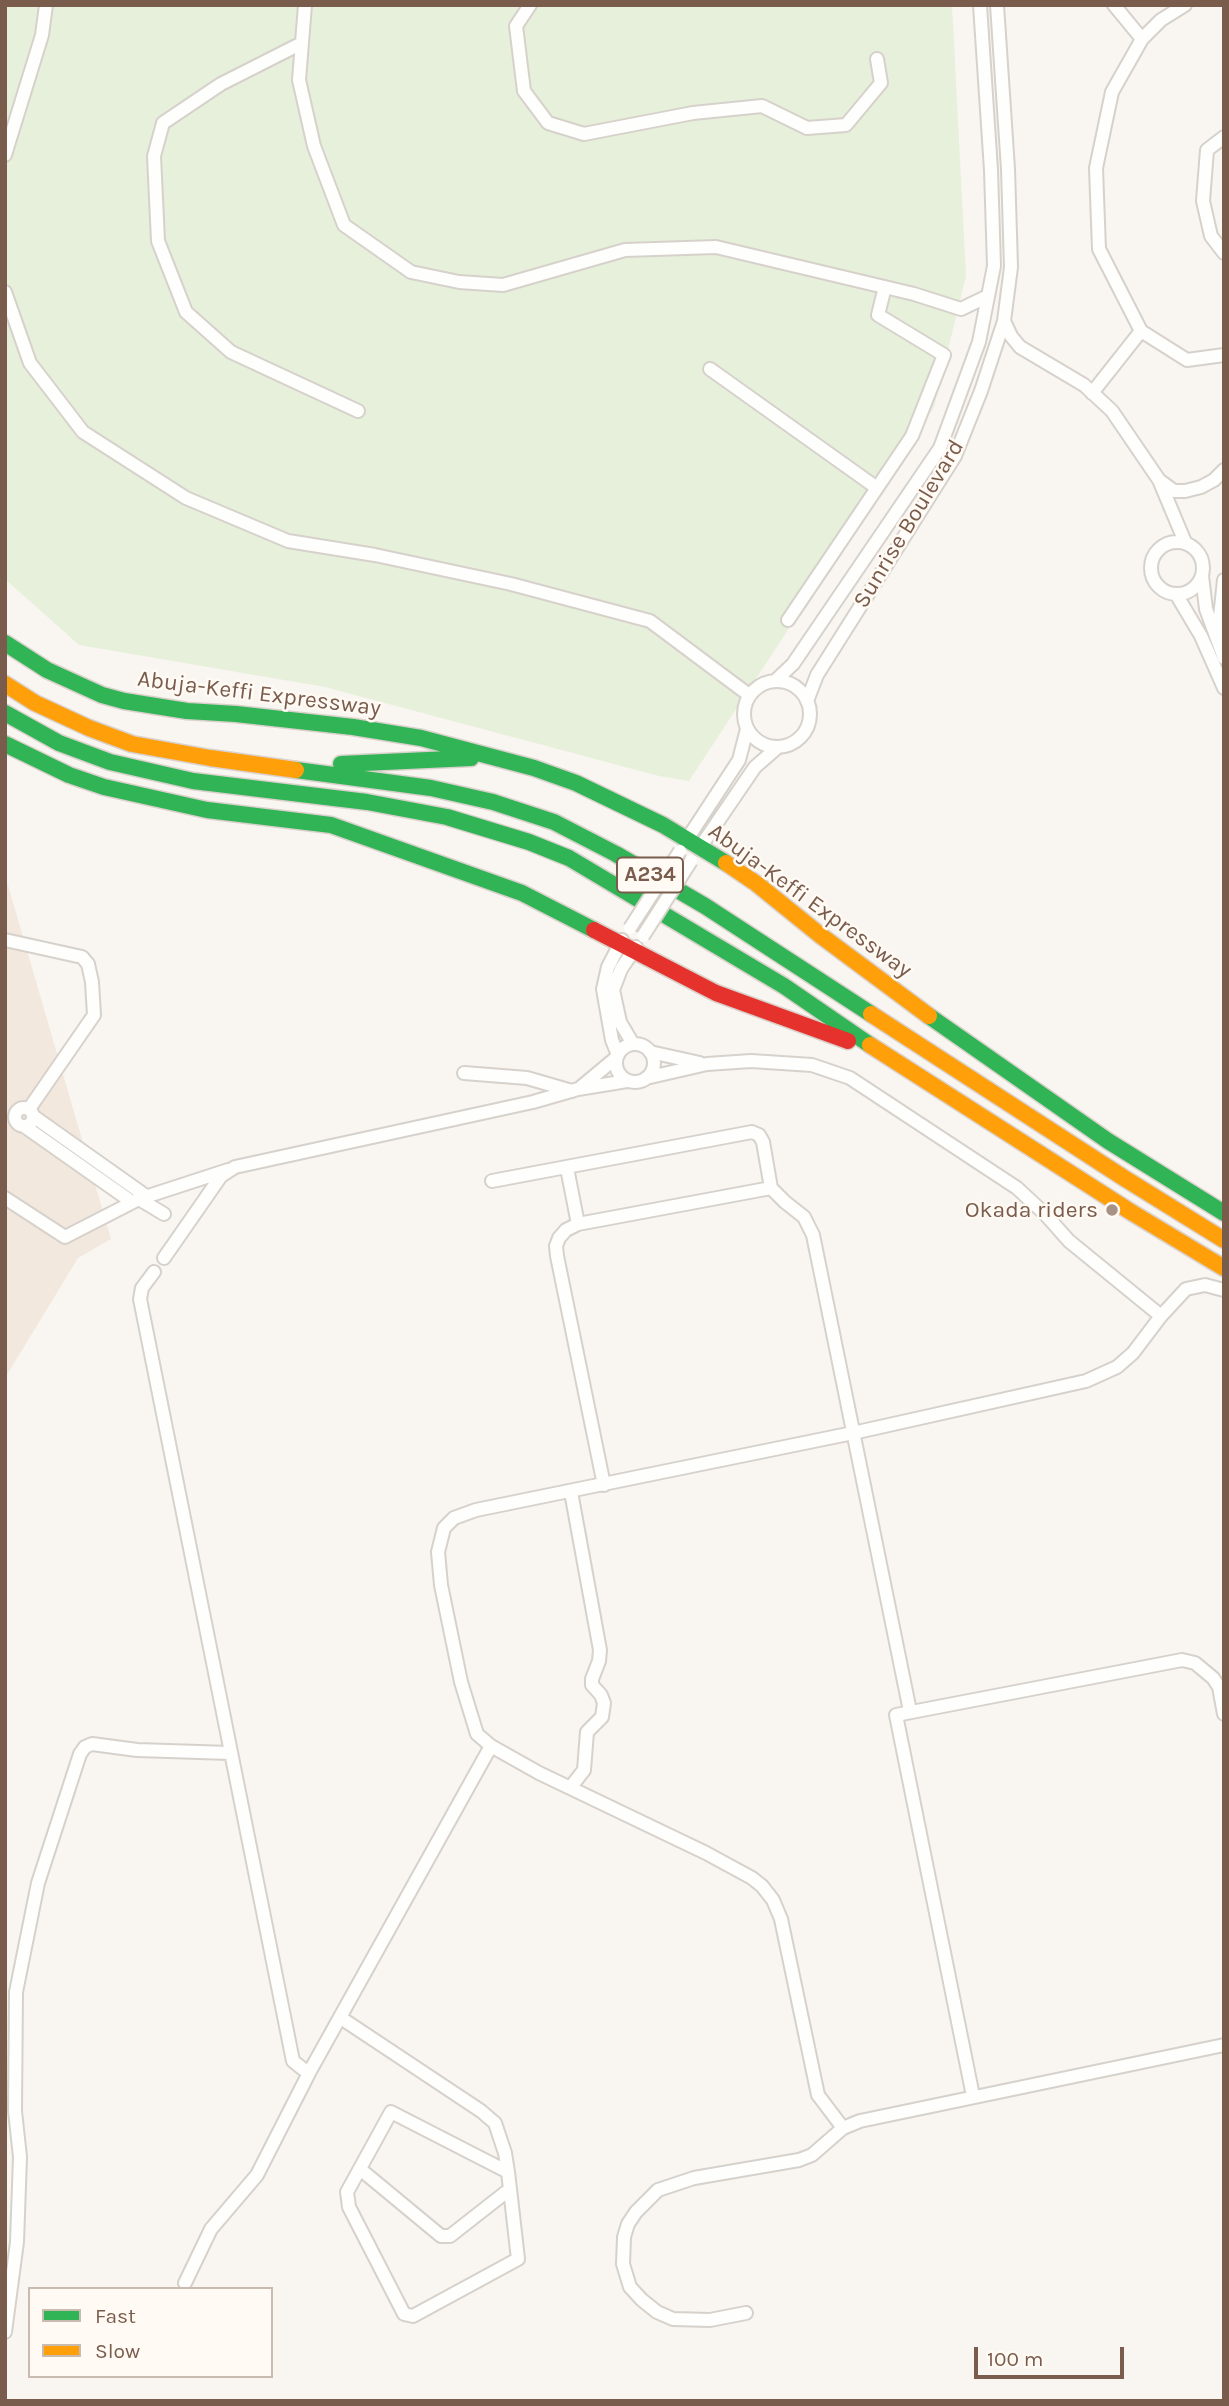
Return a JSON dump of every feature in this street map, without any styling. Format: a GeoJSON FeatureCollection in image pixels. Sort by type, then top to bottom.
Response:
{"type":"FeatureCollection","features":[{"type":"Feature","properties":{"kind":"highway","name":"Abuja-Keffi Expressway"},"geometry":{"type":"LineString","coordinates":[[5,643],[56,675],[102,695],[124,701],[421,738],[534,768],[576,783],[757,884],[943,1027],[1108,1140],[1221,1206]]}},
{"type":"Feature","properties":{"kind":"highway","name":"A234"},"geometry":{"type":"LineString","coordinates":[[5,684],[35,703],[89,729],[132,744],[210,758],[431,788],[493,802],[554,822],[616,854],[705,906],[1224,1240]]}},
{"type":"Feature","properties":{"kind":"highway","name":"A234"},"geometry":{"type":"LineString","coordinates":[[5,713],[59,743],[110,762],[170,776],[367,802],[447,817],[487,828],[559,854],[784,986],[885,1055],[1224,1268]]}},
{"type":"Feature","properties":{"kind":"highway"},"geometry":{"type":"LineString","coordinates":[[5,744],[69,775],[142,797],[207,810],[331,825]]}},
{"type":"Feature","properties":{"kind":"highway"},"geometry":{"type":"LineString","coordinates":[[279,766],[492,758]]}},
{"type":"Feature","properties":{"kind":"highway"},"geometry":{"type":"LineString","coordinates":[[245,788],[331,825],[522,893],[716,993],[885,1055]]}},
{"type":"Feature","properties":{"kind":"highway"},"geometry":{"type":"LineString","coordinates":[[820,935],[889,1024]]}},
{"type":"Feature","properties":{"kind":"street"},"geometry":{"type":"LineString","coordinates":[[5,156],[41,35],[46,5]]}},
{"type":"Feature","properties":{"kind":"street"},"geometry":{"type":"LineString","coordinates":[[304,5],[299,80],[314,146],[344,225],[411,272],[459,282],[503,285],[625,250],[716,247],[885,287],[961,309],[988,296]]}},
{"type":"Feature","properties":{"kind":"street"},"geometry":{"type":"LineString","coordinates":[[530,5],[516,26],[524,91],[548,123],[584,134],[693,113],[762,106],[807,128],[846,125],[881,83],[877,59]]}},
{"type":"Feature","properties":{"kind":"street","name":"Sunrise Boulevard"},"geometry":{"type":"LineString","coordinates":[[775,681],[793,664],[940,448],[979,342],[994,266],[992,183],[980,5]]}},
{"type":"Feature","properties":{"kind":"street","name":"Sunrise Boulevard"},"geometry":{"type":"LineString","coordinates":[[807,701],[817,675],[955,456],[981,391],[1004,321],[1011,267],[1008,169],[997,5]]}},
{"type":"Feature","properties":{"kind":"street"},"geometry":{"type":"LineString","coordinates":[[1114,5],[1142,39]]}},
{"type":"Feature","properties":{"kind":"street"},"geometry":{"type":"LineString","coordinates":[[1185,5],[1161,20],[1142,39],[1112,92],[1096,168],[1099,249],[1141,331],[1186,360],[1224,355]]}},
{"type":"Feature","properties":{"kind":"street"},"geometry":{"type":"LineString","coordinates":[[302,43],[221,84],[163,123],[154,156],[158,241],[186,312],[230,352],[358,411]]}},
{"type":"Feature","properties":{"kind":"street"},"geometry":{"type":"LineString","coordinates":[[1224,136],[1207,150],[1202,201],[1211,236],[1224,253]]}},
{"type":"Feature","properties":{"kind":"street"},"geometry":{"type":"LineString","coordinates":[[788,620],[912,436],[944,355],[878,315],[885,287]]}},
{"type":"Feature","properties":{"kind":"street"},"geometry":{"type":"LineString","coordinates":[[5,292],[30,363],[83,432],[186,498],[288,541],[375,555],[511,584],[650,621],[749,695]]}},
{"type":"Feature","properties":{"kind":"street"},"geometry":{"type":"LineString","coordinates":[[1004,321],[1011,337],[1020,347],[1084,385],[1112,411],[1158,480],[1185,542]]}},
{"type":"Feature","properties":{"kind":"street"},"geometry":{"type":"LineString","coordinates":[[1092,393],[1141,331]]}},
{"type":"Feature","properties":{"kind":"street"},"geometry":{"type":"LineString","coordinates":[[710,369],[877,488]]}},
{"type":"Feature","properties":{"kind":"street"},"geometry":{"type":"LineString","coordinates":[[1158,480],[1174,491],[1185,491],[1201,487],[1224,470]]}},
{"type":"Feature","properties":{"kind":"street"},"geometry":{"type":"LineString","coordinates":[[1202,576],[1192,589],[1175,594],[1167,592],[1154,580],[1151,562],[1160,547],[1177,541],[1185,542],[1199,552],[1204,568],[1202,576],[1206,609],[1224,658]]}},
{"type":"Feature","properties":{"kind":"street"},"geometry":{"type":"LineString","coordinates":[[1217,643],[1220,594],[1224,580]]}},
{"type":"Feature","properties":{"kind":"street"},"geometry":{"type":"LineString","coordinates":[[1175,594],[1201,636],[1224,688]]}},
{"type":"Feature","properties":{"kind":"street"},"geometry":{"type":"LineString","coordinates":[[627,1081],[616,1068],[617,1056],[603,989],[608,967],[626,948],[643,936],[691,861],[690,845],[739,760],[747,729],[743,712],[749,695],[765,683],[775,681],[785,681],[802,692],[807,701],[809,722],[805,731],[789,745],[779,747],[760,742],[747,729]]}},
{"type":"Feature","properties":{"kind":"street"},"geometry":{"type":"LineString","coordinates":[[633,1044],[620,1022],[613,990],[621,969],[630,928],[690,845],[755,767],[779,747]]}},
{"type":"Feature","properties":{"kind":"street"},"geometry":{"type":"LineString","coordinates":[[5,940],[82,957],[88,964],[92,982],[94,1015],[21,1115],[119,1186],[164,1214]]}},
{"type":"Feature","properties":{"kind":"street"},"geometry":{"type":"LineString","coordinates":[[575,1090],[626,1046],[633,1044],[650,1052],[707,1064]]}},
{"type":"Feature","properties":{"kind":"street"},"geometry":{"type":"LineString","coordinates":[[646,1079],[653,1066],[650,1052]]}},
{"type":"Feature","properties":{"kind":"street"},"geometry":{"type":"LineString","coordinates":[[5,1198],[65,1237],[139,1199],[235,1167],[533,1102],[575,1090],[627,1081],[637,1082],[707,1064],[751,1061],[797,1063],[826,1069],[850,1078],[1017,1188],[1069,1241],[1161,1316]]}},
{"type":"Feature","properties":{"kind":"street"},"geometry":{"type":"LineString","coordinates":[[464,1073],[527,1078],[575,1090]]}},
{"type":"Feature","properties":{"kind":"street"},"geometry":{"type":"LineString","coordinates":[[492,1181],[752,1132],[759,1135],[763,1142],[771,1188],[804,1217],[813,1235],[910,1711]]}},
{"type":"Feature","properties":{"kind":"street"},"geometry":{"type":"LineString","coordinates":[[164,1258],[221,1176],[235,1167]]}},
{"type":"Feature","properties":{"kind":"street"},"geometry":{"type":"LineString","coordinates":[[567,1168],[579,1224]]}},
{"type":"Feature","properties":{"kind":"street"},"geometry":{"type":"LineString","coordinates":[[604,1485],[556,1256],[556,1246],[562,1235],[579,1224],[771,1188]]}},
{"type":"Feature","properties":{"kind":"street"},"geometry":{"type":"LineString","coordinates":[[154,1272],[142,1288],[140,1299],[293,2061],[310,2071]]}},
{"type":"Feature","properties":{"kind":"street"},"geometry":{"type":"LineString","coordinates":[[843,2128],[818,2095],[781,1919],[773,1900],[762,1886],[706,1853],[570,1788],[491,1746],[482,1740],[472,1726],[438,1564],[439,1543],[448,1523],[476,1510],[853,1433],[1101,1376],[1133,1353],[1186,1289],[1205,1285],[1224,1290]]}},
{"type":"Feature","properties":{"kind":"street"},"geometry":{"type":"LineString","coordinates":[[570,1788],[584,1770],[587,1732],[602,1717],[604,1703],[592,1685],[600,1650],[571,1492]]}},
{"type":"Feature","properties":{"kind":"street"},"geometry":{"type":"LineString","coordinates":[[973,2096],[896,1715],[1182,1660],[1195,1663],[1213,1678],[1219,1687],[1224,1714]]}},
{"type":"Feature","properties":{"kind":"street"},"geometry":{"type":"LineString","coordinates":[[5,2332],[20,2157],[15,2111],[10,1993],[38,1883],[83,1749],[92,1744],[137,1750],[230,1753]]}},
{"type":"Feature","properties":{"kind":"street"},"geometry":{"type":"LineString","coordinates":[[185,2283],[211,2229],[257,2175],[310,2071],[491,1746]]}},
{"type":"Feature","properties":{"kind":"street"},"geometry":{"type":"LineString","coordinates":[[341,2018],[481,2111],[495,2123],[505,2153],[508,2172],[518,2259],[413,2316],[404,2314],[349,2207],[348,2192],[391,2112],[508,2172]]}},
{"type":"Feature","properties":{"kind":"street"},"geometry":{"type":"LineString","coordinates":[[746,2313],[709,2320],[673,2319],[657,2312],[630,2287],[622,2253],[628,2224],[658,2190],[694,2178],[799,2160],[812,2155],[843,2128],[860,2121],[1224,2045]]}},
{"type":"Feature","properties":{"kind":"street"},"geometry":{"type":"LineString","coordinates":[[360,2169],[441,2236],[450,2235],[510,2189]]}},
{"type":"Feature","properties":{"kind":"shaded area"},"geometry":{"type":"Polygon","coordinates":[[[5,875],[111,1239],[78,1258],[5,1378],[5,875]]]}},
{"type":"Feature","properties":{"kind":"green space"},"geometry":{"type":"Polygon","coordinates":[[[5,5],[952,5],[966,276],[934,407],[689,781],[659,776],[325,687],[79,645],[5,579],[5,5]]]}},
{"type":"Feature","properties":{"kind":"traffic: fast"},"geometry":{"type":"LineString","coordinates":[[5,643],[47,670],[102,695],[124,701],[187,711],[353,727],[421,738],[534,768],[576,783],[663,825],[726,863]]}},
{"type":"Feature","properties":{"kind":"traffic: fast"},"geometry":{"type":"LineString","coordinates":[[5,713],[59,743],[110,762],[193,781],[367,802],[447,817],[529,842],[569,858],[784,986],[870,1045]]}},
{"type":"Feature","properties":{"kind":"traffic: fast"},"geometry":{"type":"LineString","coordinates":[[5,744],[69,775],[104,787],[207,810],[331,825],[522,893],[594,930]]}},
{"type":"Feature","properties":{"kind":"traffic: fast"},"geometry":{"type":"LineString","coordinates":[[341,764],[471,758]]}},
{"type":"Feature","properties":{"kind":"traffic: fast"},"geometry":{"type":"LineString","coordinates":[[296,770],[431,788],[493,802],[554,822],[616,854],[705,906],[871,1014]]}},
{"type":"Feature","properties":{"kind":"traffic: fast"},"geometry":{"type":"LineString","coordinates":[[929,1016],[1108,1141],[1224,1213]]}},
{"type":"Feature","properties":{"kind":"traffic: slow"},"geometry":{"type":"LineString","coordinates":[[5,684],[35,703],[132,744],[296,770]]}},
{"type":"Feature","properties":{"kind":"traffic: slow"},"geometry":{"type":"LineString","coordinates":[[726,863],[929,1016]]}},
{"type":"Feature","properties":{"kind":"traffic: slow"},"geometry":{"type":"LineString","coordinates":[[871,1014],[1224,1240]]}},
{"type":"Feature","properties":{"kind":"traffic: slow"},"geometry":{"type":"LineString","coordinates":[[870,1045],[1131,1212],[1224,1268]]}},
{"type":"Feature","properties":{"kind":"traffic: jam"},"geometry":{"type":"LineString","coordinates":[[594,930],[716,993],[848,1041]]}},
{"type":"Feature","properties":{"kind":"place","name":"Okada riders"},"geometry":{"type":"Point","coordinates":[1112,1210]}}]}
